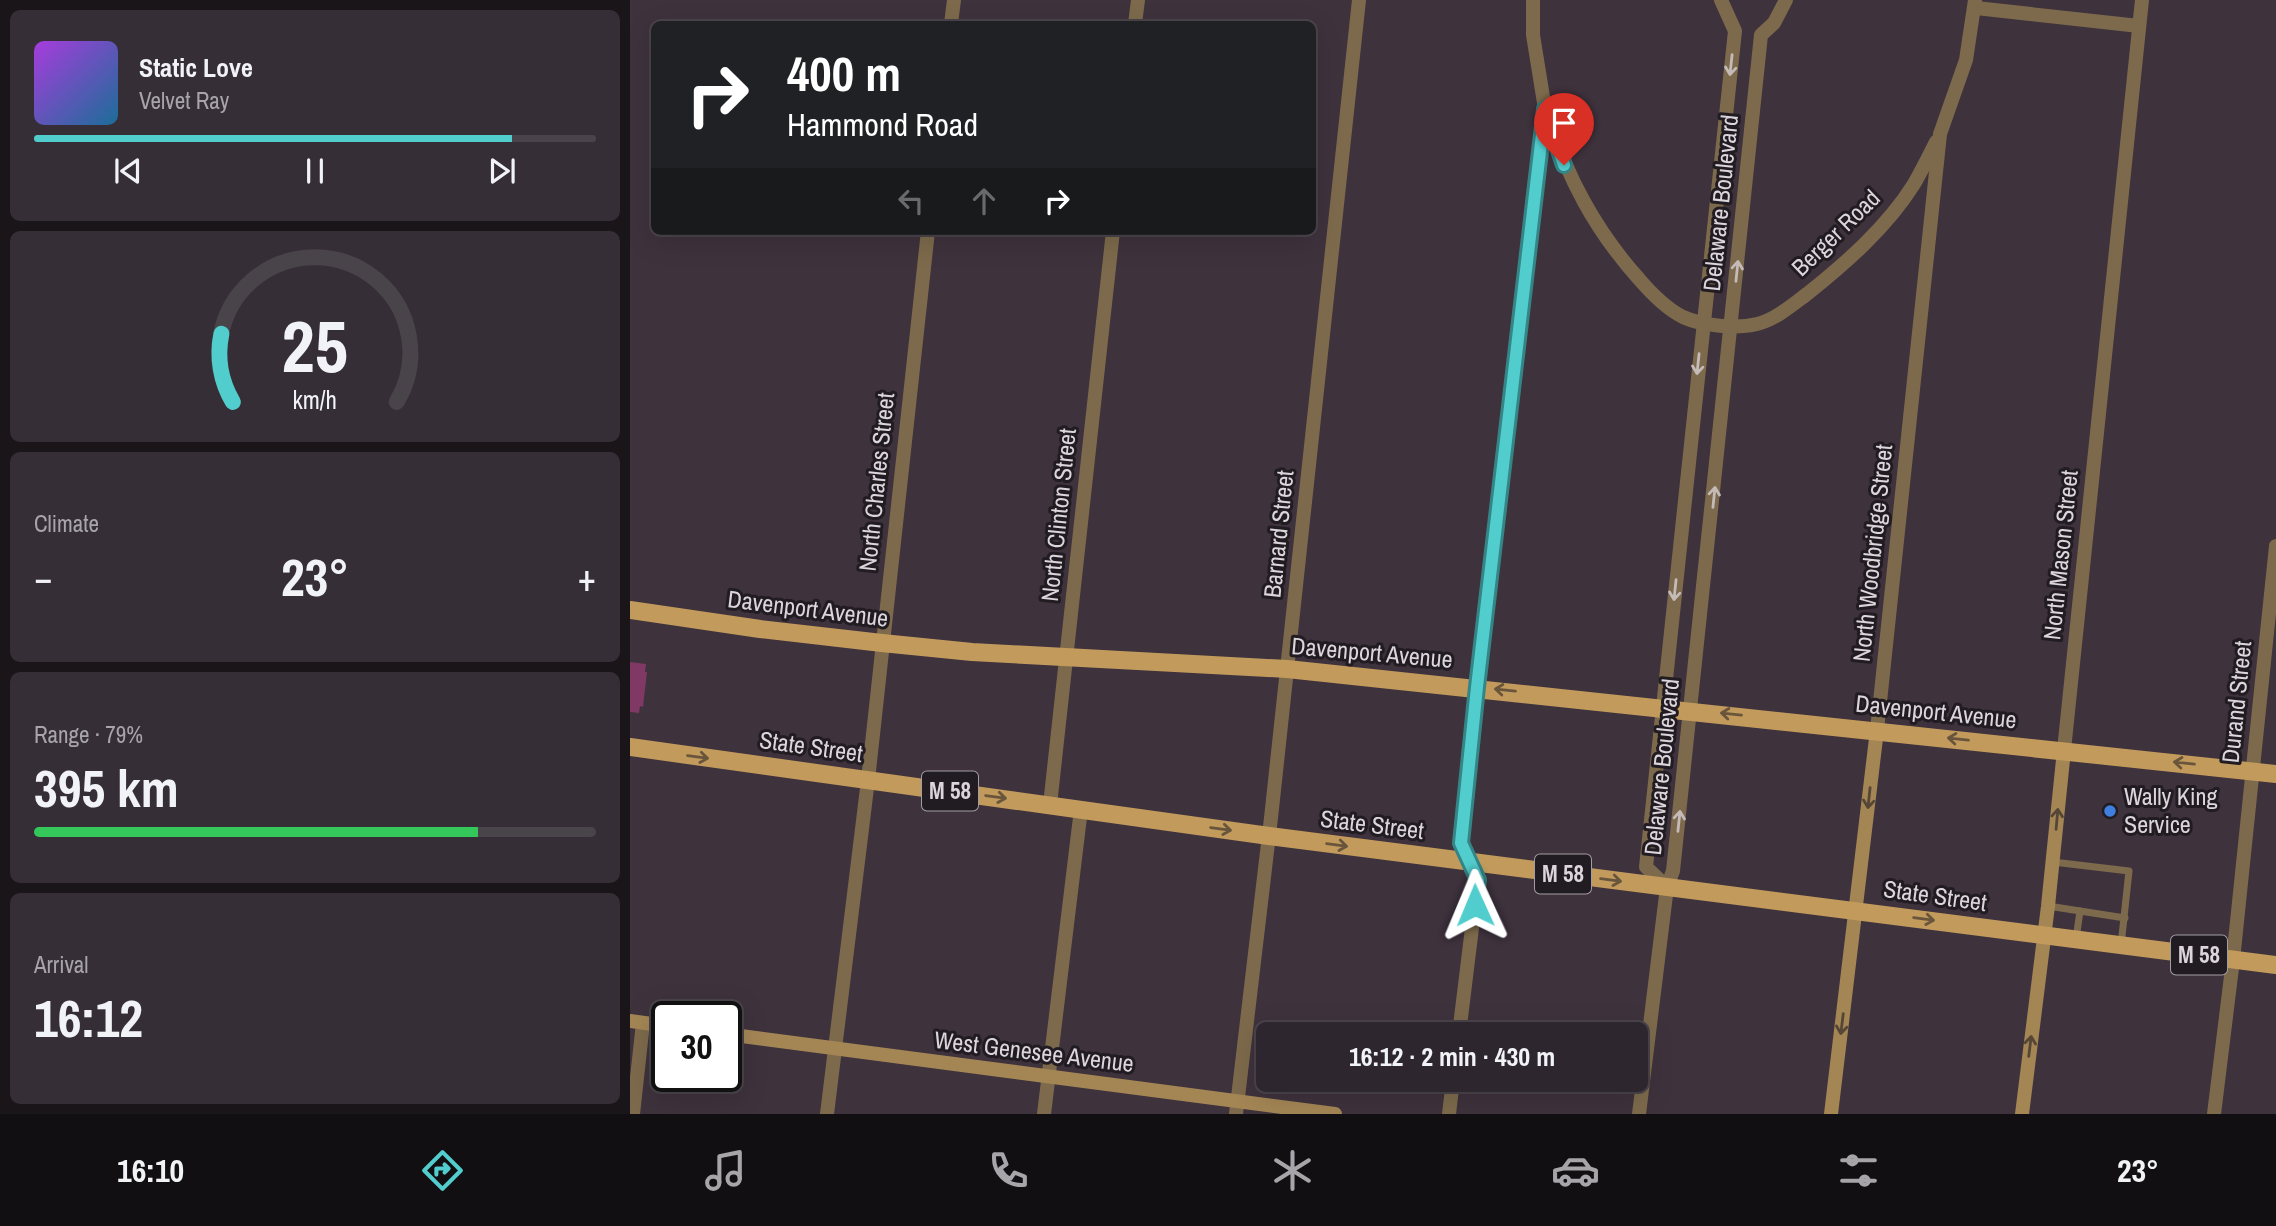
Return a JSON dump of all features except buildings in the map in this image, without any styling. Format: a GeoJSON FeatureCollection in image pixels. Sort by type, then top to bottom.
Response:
{"type":"FeatureCollection","features":[{"type":"Feature","properties":{"kind":"main road","name":"Davenport Avenue"},"geometry":{"type":"LineString","coordinates":[[630,610],[760,629],[972,652],[1287,669],[1477,687],[2276,774]]}},
{"type":"Feature","properties":{"kind":"main road","name":"North Woodbridge Street"},"geometry":{"type":"LineString","coordinates":[[1831,1114],[1877,730]]}},
{"type":"Feature","properties":{"kind":"main road","name":"State Street"},"geometry":{"type":"LineString","coordinates":[[630,747],[1269,836],[2276,965]]}},
{"type":"Feature","properties":{"kind":"main road","name":"North Mason Street"},"geometry":{"type":"LineString","coordinates":[[2022,1114],[2064,750]]}},
{"type":"Feature","properties":{"kind":"main road","name":"West Genesee Avenue"},"geometry":{"type":"LineString","coordinates":[[742,1036],[1049,1077],[1236,1108],[1335,1114]]}},
{"type":"Feature","properties":{"kind":"street"},"geometry":{"type":"LineString","coordinates":[[951,21],[954,0]]}},
{"type":"Feature","properties":{"kind":"street"},"geometry":{"type":"LineString","coordinates":[[1135,21],[1138,0]]}},
{"type":"Feature","properties":{"kind":"street","name":"Barnard Street"},"geometry":{"type":"LineString","coordinates":[[1236,1108],[1269,836],[1359,0]]}},
{"type":"Feature","properties":{"kind":"street"},"geometry":{"type":"LineString","coordinates":[[1460,1022],[1478,880],[1461,843],[1545,109],[1533,35],[1533,0]]}},
{"type":"Feature","properties":{"kind":"street"},"geometry":{"type":"LineString","coordinates":[[1721,0],[1735,31],[1747,36],[1761,35],[1774,23],[1786,0]]}},
{"type":"Feature","properties":{"kind":"street","name":"North Mason Street"},"geometry":{"type":"LineString","coordinates":[[2064,750],[2142,0]]}},
{"type":"Feature","properties":{"kind":"street"},"geometry":{"type":"LineString","coordinates":[[1975,4],[2140,26]]}},
{"type":"Feature","properties":{"kind":"street","name":"North Woodbridge Street"},"geometry":{"type":"LineString","coordinates":[[1877,730],[1940,134],[1961,79],[1975,4]]}},
{"type":"Feature","properties":{"kind":"street","name":"Delaware Boulevard"},"geometry":{"type":"LineString","coordinates":[[1735,31],[1646,867],[1667,887],[1673,871],[1691,710],[1761,35]]}},
{"type":"Feature","properties":{"kind":"street","name":"Berger Road"},"geometry":{"type":"LineString","coordinates":[[1545,109],[1568,174],[1599,230],[1653,294],[1682,317],[1703,323],[1732,326],[1758,324],[1788,308],[1838,269],[1883,223],[1913,185],[1940,134]]}},
{"type":"Feature","properties":{"kind":"street","name":"North Charles Street"},"geometry":{"type":"LineString","coordinates":[[827,1114],[868,780],[928,235]]}},
{"type":"Feature","properties":{"kind":"street","name":"North Clinton Street"},"geometry":{"type":"LineString","coordinates":[[1050,805],[1112,235]]}},
{"type":"Feature","properties":{"kind":"street","name":"Durand Street"},"geometry":{"type":"LineString","coordinates":[[2214,1114],[2233,960],[2276,546]]}},
{"type":"Feature","properties":{"kind":"street"},"geometry":{"type":"LineString","coordinates":[[1044,1114],[1081,809]]}},
{"type":"Feature","properties":{"kind":"street"},"geometry":{"type":"LineString","coordinates":[[1639,1114],[1667,887]]}},
{"type":"Feature","properties":{"kind":"street"},"geometry":{"type":"LineString","coordinates":[[633,1114],[637,1022]]}},
{"type":"Feature","properties":{"kind":"street"},"geometry":{"type":"LineString","coordinates":[[1449,1114],[1452,1092]]}},
{"type":"Feature","properties":{"kind":"lane"},"geometry":{"type":"LineString","coordinates":[[2053,862],[2129,871],[2121,946]]}},
{"type":"Feature","properties":{"kind":"lane"},"geometry":{"type":"LineString","coordinates":[[2048,906],[2125,918]]}},
{"type":"Feature","properties":{"kind":"lane"},"geometry":{"type":"LineString","coordinates":[[2076,940],[2080,911]]}},
{"type":"Feature","properties":{"kind":"place","name":"Wally King Service"},"geometry":{"type":"Point","coordinates":[2110,811]}},
{"type":"Feature","properties":{"kind":"route"},"geometry":{"type":"LineString","coordinates":[[1475,905],[1478,880],[1461,843],[1545,109],[1564,165]]}}]}
